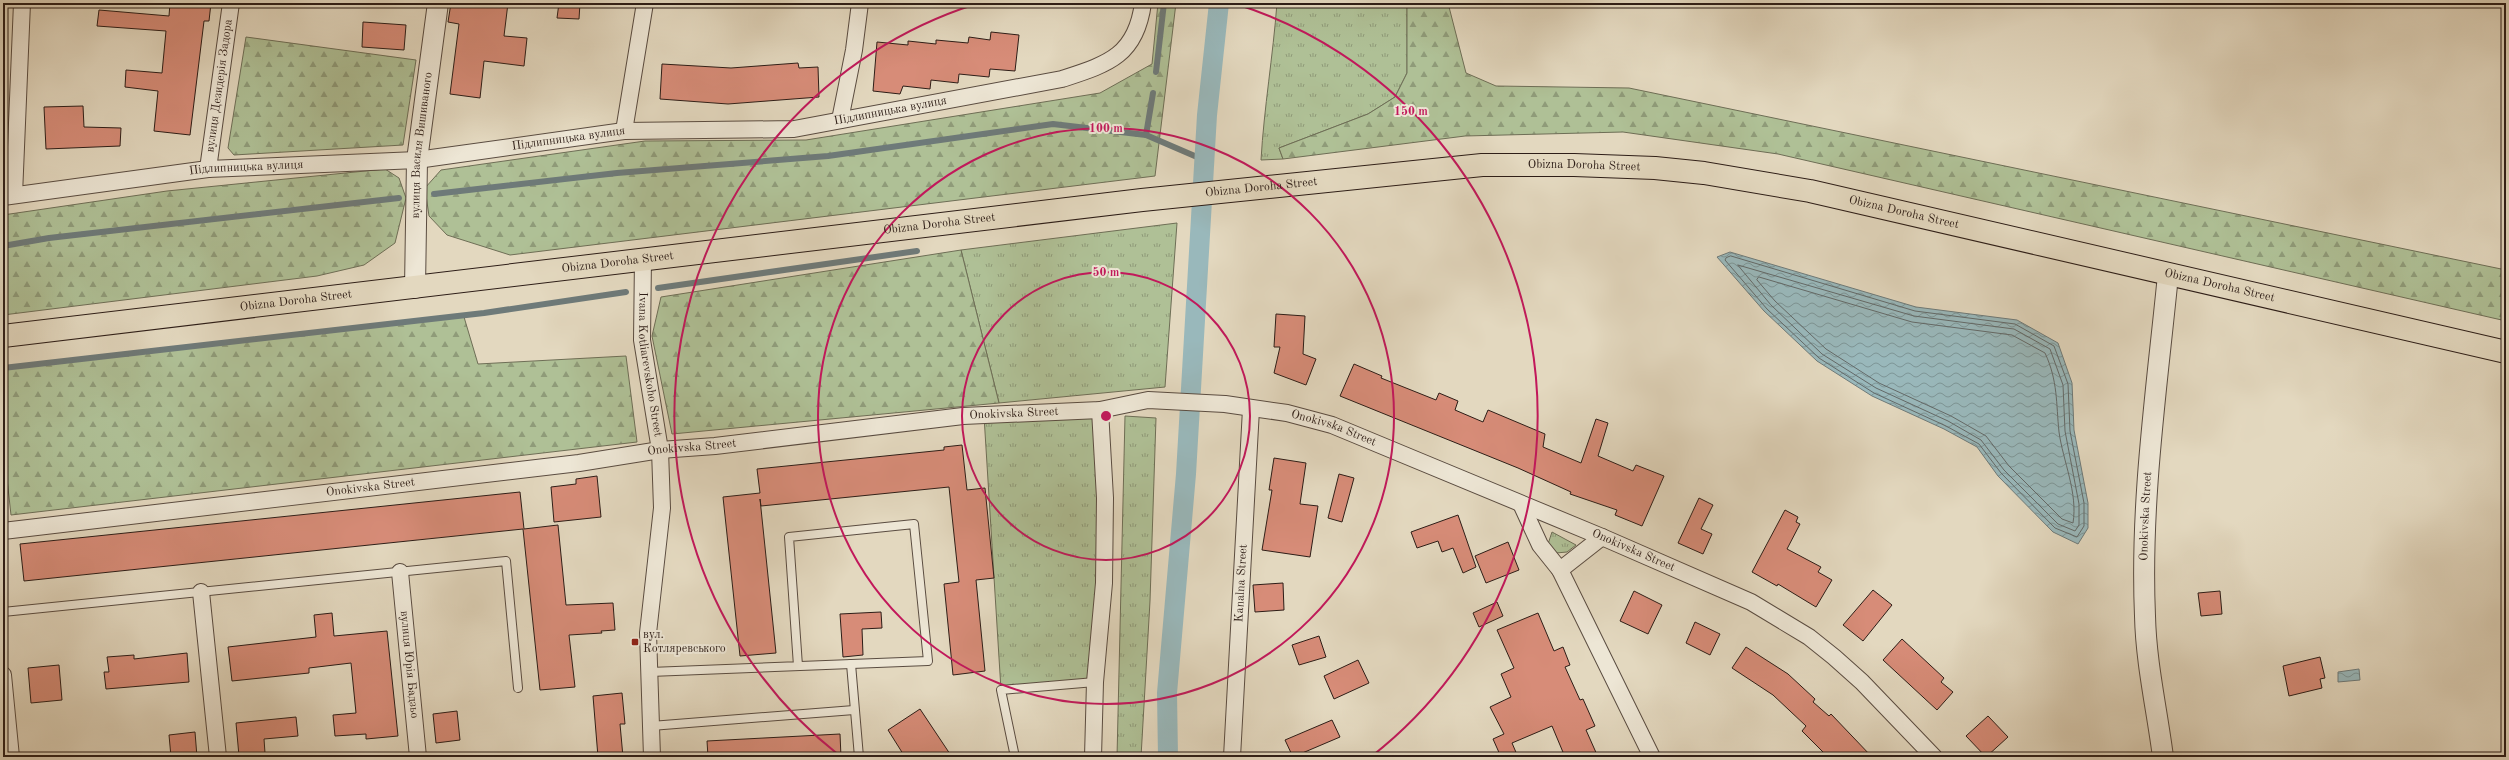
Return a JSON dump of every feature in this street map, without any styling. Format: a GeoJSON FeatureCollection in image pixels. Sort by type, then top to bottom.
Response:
{"type":"FeatureCollection","features":[{"type":"Feature","properties":{"kind":"highway","name":"Obizna Doroha Street"},"geometry":{"type":"LineString","coordinates":[[3,336],[415,288],[642,258],[1142,200],[1283,187],[1482,165],[1574,165],[1655,168],[1704,173],[1810,191],[2506,352]]}},
{"type":"Feature","properties":{"kind":"street"},"geometry":{"type":"LineString","coordinates":[[9,196],[22,3]]}},
{"type":"Feature","properties":{"kind":"street","name":"вулиця Дезидерія Задора"},"geometry":{"type":"LineString","coordinates":[[208,169],[232,3]]}},
{"type":"Feature","properties":{"kind":"street","name":"вулиця Василя Вишиваного"},"geometry":{"type":"LineString","coordinates":[[415,288],[417,160],[438,3]]}},
{"type":"Feature","properties":{"kind":"street"},"geometry":{"type":"LineString","coordinates":[[624,130],[645,3]]}},
{"type":"Feature","properties":{"kind":"street"},"geometry":{"type":"LineString","coordinates":[[840,120],[854,50],[860,3]]}},
{"type":"Feature","properties":{"kind":"street","name":"Підлипницька вулиця"},"geometry":{"type":"LineString","coordinates":[[9,196],[208,169],[417,160],[624,130],[794,129],[1062,79],[1109,62],[1125,49],[1135,36],[1140,24],[1143,3]]}},
{"type":"Feature","properties":{"kind":"street","name":"Ivana Kotliarevskoho Street"},"geometry":{"type":"LineString","coordinates":[[642,258],[642,340],[660,450],[662,508],[648,633],[652,757]]}},
{"type":"Feature","properties":{"kind":"street","name":"Onokivska Street"},"geometry":{"type":"LineString","coordinates":[[2163,757],[2147,643],[2144,580],[2146,506],[2168,275]]}},
{"type":"Feature","properties":{"kind":"street","name":"Onokivska Street"},"geometry":{"type":"LineString","coordinates":[[3,531],[579,462],[660,450],[715,446],[963,416],[1100,410],[1148,400],[1225,404],[1251,409],[1287,413],[1332,425],[1522,506],[1602,537],[1750,602],[1809,638],[1862,682],[1934,757]]}},
{"type":"Feature","properties":{"kind":"street","name":"Kanalna Street"},"geometry":{"type":"LineString","coordinates":[[1232,757],[1251,409]]}},
{"type":"Feature","properties":{"kind":"street"},"geometry":{"type":"LineString","coordinates":[[1093,757],[1095,682],[1104,583],[1105,498],[1100,410]]}},
{"type":"Feature","properties":{"kind":"street"},"geometry":{"type":"LineString","coordinates":[[1522,506],[1540,545],[1560,570],[1652,757]]}},
{"type":"Feature","properties":{"kind":"street"},"geometry":{"type":"LineString","coordinates":[[1560,570],[1602,537]]}},
{"type":"Feature","properties":{"kind":"street","name":"вулиця Юрія Бадзьо"},"geometry":{"type":"LineString","coordinates":[[400,572],[418,757]]}},
{"type":"Feature","properties":{"kind":"street"},"geometry":{"type":"LineString","coordinates":[[201,592],[218,757]]}},
{"type":"Feature","properties":{"kind":"street"},"geometry":{"type":"LineString","coordinates":[[3,675],[11,757]]}},
{"type":"Feature","properties":{"kind":"lane"},"geometry":{"type":"LineString","coordinates":[[650,672],[928,661],[914,524],[789,537],[798,666]]}},
{"type":"Feature","properties":{"kind":"lane"},"geometry":{"type":"LineString","coordinates":[[3,612],[506,561],[518,688]]}},
{"type":"Feature","properties":{"kind":"lane"},"geometry":{"type":"LineString","coordinates":[[851,664],[858,757]]}},
{"type":"Feature","properties":{"kind":"lane"},"geometry":{"type":"LineString","coordinates":[[1015,757],[1000,690],[1095,682]]}},
{"type":"Feature","properties":{"kind":"lane"},"geometry":{"type":"LineString","coordinates":[[651,726],[854,710]]}},
{"type":"Feature","properties":{"kind":"green space"},"geometry":{"type":"Polygon","coordinates":[[[1158,3],[1176,3],[1155,176],[510,255],[447,235],[429,216],[425,188],[441,170],[645,141],[806,140],[1100,93],[1152,64],[1158,3]]]}},
{"type":"Feature","properties":{"kind":"green space"},"geometry":{"type":"Polygon","coordinates":[[[1277,3],[1407,3],[1407,73],[1395,97],[1368,114],[1279,148],[1283,159],[1261,160],[1264,121],[1277,3]]]}},
{"type":"Feature","properties":{"kind":"green space"},"geometry":{"type":"Polygon","coordinates":[[[1407,3],[1448,3],[1466,73],[1496,86],[1629,88],[2506,270],[2506,321],[1778,154],[1623,132],[1465,136],[1283,159],[1279,148],[1368,114],[1395,97],[1407,73],[1407,3]]]}},
{"type":"Feature","properties":{"kind":"green space"},"geometry":{"type":"Polygon","coordinates":[[[246,37],[416,60],[403,145],[234,155],[228,148],[246,37]]]}},
{"type":"Feature","properties":{"kind":"green space"},"geometry":{"type":"Polygon","coordinates":[[[385,169],[399,178],[406,198],[395,243],[364,265],[317,276],[3,315],[3,215],[167,191],[385,169]]]}},
{"type":"Feature","properties":{"kind":"green space"},"geometry":{"type":"Polygon","coordinates":[[[1177,223],[1165,387],[999,403],[961,250],[1177,223]]]}},
{"type":"Feature","properties":{"kind":"green space"},"geometry":{"type":"Polygon","coordinates":[[[961,250],[999,403],[672,434],[652,336],[661,297],[961,250]]]}},
{"type":"Feature","properties":{"kind":"green space"},"geometry":{"type":"Polygon","coordinates":[[[464,317],[478,364],[626,356],[637,442],[11,515],[3,442],[3,369],[464,317]]]}},
{"type":"Feature","properties":{"kind":"green space"},"geometry":{"type":"Polygon","coordinates":[[[1100,410],[1095,682],[1001,690],[984,416],[1100,410]]]}},
{"type":"Feature","properties":{"kind":"green space"},"geometry":{"type":"Polygon","coordinates":[[[1125,416],[1156,418],[1150,601],[1141,757],[1117,757],[1125,416]]]}},
{"type":"Feature","properties":{"kind":"green space"},"geometry":{"type":"Polygon","coordinates":[[[1552,532],[1576,545],[1567,552],[1556,553],[1548,544],[1552,532]]]}},
{"type":"Feature","properties":{"kind":"water"},"geometry":{"type":"Polygon","coordinates":[[[1730,252],[1916,307],[2017,320],[2058,343],[2072,383],[2074,430],[2088,503],[2088,528],[2078,544],[2053,532],[1998,476],[1977,447],[1944,429],[1872,396],[1817,361],[1764,311],[1717,257],[1730,252]]]}},
{"type":"Feature","properties":{"kind":"water"},"geometry":{"type":"Polygon","coordinates":[[[2359,669],[2360,680],[2338,682],[2338,672],[2359,669]]]}},
{"type":"Feature","properties":{"kind":"building"},"geometry":{"type":"Polygon","coordinates":[[[170,3],[211,3],[209,21],[204,21],[190,135],[154,131],[158,91],[125,87],[126,70],[162,73],[166,31],[97,26],[99,10],[169,16],[170,3]]]}},
{"type":"Feature","properties":{"kind":"building"},"geometry":{"type":"Polygon","coordinates":[[[451,3],[508,3],[504,36],[527,38],[524,66],[484,61],[480,98],[450,94],[459,24],[448,22],[451,3]]]}},
{"type":"Feature","properties":{"kind":"building"},"geometry":{"type":"Polygon","coordinates":[[[559,3],[580,3],[579,19],[557,18],[559,3]]]}},
{"type":"Feature","properties":{"kind":"building"},"geometry":{"type":"Polygon","coordinates":[[[363,22],[406,25],[404,50],[362,47],[363,22]]]}},
{"type":"Feature","properties":{"kind":"building"},"geometry":{"type":"Polygon","coordinates":[[[991,32],[1019,35],[1015,71],[990,69],[989,77],[959,74],[958,83],[931,80],[930,89],[903,86],[900,94],[873,91],[877,42],[908,45],[908,41],[936,44],[936,40],[968,43],[969,37],[990,40],[991,32]]]}},
{"type":"Feature","properties":{"kind":"building"},"geometry":{"type":"Polygon","coordinates":[[[798,63],[799,68],[818,67],[819,97],[728,104],[660,99],[662,64],[731,68],[798,63]]]}},
{"type":"Feature","properties":{"kind":"building"},"geometry":{"type":"Polygon","coordinates":[[[83,106],[84,127],[121,128],[120,146],[46,149],[44,107],[83,106]]]}},
{"type":"Feature","properties":{"kind":"building"},"geometry":{"type":"Polygon","coordinates":[[[1276,314],[1305,316],[1303,354],[1316,359],[1306,385],[1274,373],[1280,347],[1274,347],[1276,314]]]}},
{"type":"Feature","properties":{"kind":"building"},"geometry":{"type":"Polygon","coordinates":[[[1354,364],[1382,376],[1381,378],[1436,400],[1439,393],[1458,401],[1455,410],[1483,422],[1488,410],[1545,434],[1543,447],[1581,463],[1596,419],[1608,423],[1598,456],[1633,471],[1636,465],[1664,476],[1642,526],[1615,515],[1617,510],[1570,494],[1571,492],[1518,468],[1340,396],[1354,364]]]}},
{"type":"Feature","properties":{"kind":"building"},"geometry":{"type":"Polygon","coordinates":[[[962,445],[967,490],[985,488],[994,578],[976,580],[985,671],[953,675],[944,584],[959,582],[949,487],[761,506],[760,499],[776,653],[740,656],[723,497],[760,493],[757,469],[944,450],[944,447],[962,445]]]}},
{"type":"Feature","properties":{"kind":"building"},"geometry":{"type":"Polygon","coordinates":[[[1274,458],[1306,463],[1300,504],[1318,506],[1310,557],[1262,550],[1272,490],[1269,490],[1274,458]]]}},
{"type":"Feature","properties":{"kind":"building"},"geometry":{"type":"Polygon","coordinates":[[[1339,474],[1354,478],[1342,522],[1328,518],[1339,474]]]}},
{"type":"Feature","properties":{"kind":"building"},"geometry":{"type":"Polygon","coordinates":[[[597,476],[601,517],[554,522],[551,487],[576,484],[576,479],[597,476]]]}},
{"type":"Feature","properties":{"kind":"building"},"geometry":{"type":"Polygon","coordinates":[[[520,492],[524,529],[558,525],[566,605],[613,603],[615,630],[601,631],[602,633],[569,635],[575,687],[540,690],[523,529],[24,581],[20,544],[520,492]]]}},
{"type":"Feature","properties":{"kind":"building"},"geometry":{"type":"Polygon","coordinates":[[[1699,498],[1713,505],[1701,529],[1712,534],[1703,554],[1678,543],[1699,498]]]}},
{"type":"Feature","properties":{"kind":"building"},"geometry":{"type":"Polygon","coordinates":[[[1785,510],[1798,517],[1796,522],[1800,524],[1787,549],[1821,567],[1818,572],[1832,580],[1816,607],[1778,584],[1777,586],[1752,572],[1785,510]]]}},
{"type":"Feature","properties":{"kind":"building"},"geometry":{"type":"Polygon","coordinates":[[[1458,515],[1476,567],[1463,573],[1453,548],[1442,552],[1438,541],[1417,548],[1411,532],[1458,515]]]}},
{"type":"Feature","properties":{"kind":"building"},"geometry":{"type":"Polygon","coordinates":[[[1508,542],[1519,570],[1486,583],[1475,556],[1508,542]]]}},
{"type":"Feature","properties":{"kind":"building"},"geometry":{"type":"Polygon","coordinates":[[[1283,583],[1284,610],[1255,612],[1253,585],[1283,583]]]}},
{"type":"Feature","properties":{"kind":"building"},"geometry":{"type":"Polygon","coordinates":[[[1873,590],[1892,605],[1863,641],[1843,625],[1873,590]]]}},
{"type":"Feature","properties":{"kind":"building"},"geometry":{"type":"Polygon","coordinates":[[[1634,591],[1662,605],[1648,634],[1620,621],[1634,591]]]}},
{"type":"Feature","properties":{"kind":"building"},"geometry":{"type":"Polygon","coordinates":[[[2220,591],[2222,614],[2201,616],[2198,593],[2220,591]]]}},
{"type":"Feature","properties":{"kind":"building"},"geometry":{"type":"Polygon","coordinates":[[[1497,602],[1503,616],[1479,627],[1473,613],[1497,602]]]}},
{"type":"Feature","properties":{"kind":"building"},"geometry":{"type":"Polygon","coordinates":[[[881,612],[882,628],[862,629],[863,655],[843,657],[840,614],[881,612]]]}},
{"type":"Feature","properties":{"kind":"building"},"geometry":{"type":"Polygon","coordinates":[[[332,613],[334,636],[387,631],[398,736],[366,739],[366,734],[335,736],[333,715],[356,713],[351,663],[309,668],[309,673],[232,681],[228,647],[316,637],[314,615],[332,613]]]}},
{"type":"Feature","properties":{"kind":"building"},"geometry":{"type":"Polygon","coordinates":[[[1538,613],[1554,651],[1563,647],[1570,665],[1565,667],[1580,700],[1583,699],[1595,726],[1586,730],[1598,757],[1565,757],[1552,726],[1512,743],[1518,757],[1501,757],[1493,739],[1504,734],[1490,707],[1511,697],[1501,674],[1514,668],[1497,630],[1538,613]]]}},
{"type":"Feature","properties":{"kind":"building"},"geometry":{"type":"Polygon","coordinates":[[[1695,622],[1720,634],[1710,655],[1686,643],[1695,622]]]}},
{"type":"Feature","properties":{"kind":"building"},"geometry":{"type":"Polygon","coordinates":[[[1319,636],[1326,657],[1299,665],[1292,645],[1319,636]]]}},
{"type":"Feature","properties":{"kind":"building"},"geometry":{"type":"Polygon","coordinates":[[[1902,639],[1944,678],[1941,682],[1953,692],[1937,710],[1883,660],[1902,639]]]}},
{"type":"Feature","properties":{"kind":"building"},"geometry":{"type":"Polygon","coordinates":[[[1746,647],[1788,674],[1815,699],[1813,702],[1829,716],[1831,714],[1872,757],[1828,757],[1802,731],[1806,726],[1773,695],[1732,668],[1746,647]]]}},
{"type":"Feature","properties":{"kind":"building"},"geometry":{"type":"Polygon","coordinates":[[[187,653],[189,682],[106,689],[104,672],[109,672],[107,657],[134,655],[134,659],[187,653]]]}},
{"type":"Feature","properties":{"kind":"building"},"geometry":{"type":"Polygon","coordinates":[[[2320,657],[2325,678],[2320,679],[2322,688],[2289,696],[2283,666],[2320,657]]]}},
{"type":"Feature","properties":{"kind":"building"},"geometry":{"type":"Polygon","coordinates":[[[1358,660],[1369,683],[1334,699],[1324,676],[1358,660]]]}},
{"type":"Feature","properties":{"kind":"building"},"geometry":{"type":"Polygon","coordinates":[[[59,665],[62,700],[31,703],[28,668],[59,665]]]}},
{"type":"Feature","properties":{"kind":"building"},"geometry":{"type":"Polygon","coordinates":[[[622,693],[625,724],[620,724],[623,757],[598,757],[593,696],[622,693]]]}},
{"type":"Feature","properties":{"kind":"building"},"geometry":{"type":"Polygon","coordinates":[[[920,709],[952,757],[905,757],[888,730],[920,709]]]}},
{"type":"Feature","properties":{"kind":"building"},"geometry":{"type":"Polygon","coordinates":[[[457,711],[460,740],[436,743],[433,714],[457,711]]]}},
{"type":"Feature","properties":{"kind":"building"},"geometry":{"type":"Polygon","coordinates":[[[1988,716],[2008,737],[1986,757],[1966,736],[1988,716]]]}},
{"type":"Feature","properties":{"kind":"building"},"geometry":{"type":"Polygon","coordinates":[[[296,717],[298,736],[264,739],[265,753],[239,756],[236,723],[296,717]]]}},
{"type":"Feature","properties":{"kind":"building"},"geometry":{"type":"Polygon","coordinates":[[[1332,720],[1340,737],[1293,757],[1285,740],[1332,720]]]}},
{"type":"Feature","properties":{"kind":"building"},"geometry":{"type":"Polygon","coordinates":[[[195,732],[197,757],[171,757],[169,735],[195,732]]]}},
{"type":"Feature","properties":{"kind":"building"},"geometry":{"type":"Polygon","coordinates":[[[840,734],[841,757],[708,757],[707,741],[840,734]]]}},
{"type":"Feature","properties":{"kind":"waterway"},"geometry":{"type":"LineString","coordinates":[[1156,72],[1164,3]]}},
{"type":"Feature","properties":{"kind":"waterway"},"geometry":{"type":"LineString","coordinates":[[1168,757],[1167,693],[1186,474],[1207,115],[1219,3]]}},
{"type":"Feature","properties":{"kind":"waterway"},"geometry":{"type":"LineString","coordinates":[[1146,135],[1153,93]]}},
{"type":"Feature","properties":{"kind":"waterway"},"geometry":{"type":"LineString","coordinates":[[434,194],[617,173],[828,156],[1053,124],[1146,135],[1204,160]]}},
{"type":"Feature","properties":{"kind":"waterway"},"geometry":{"type":"LineString","coordinates":[[3,246],[49,238],[399,198]]}},
{"type":"Feature","properties":{"kind":"waterway"},"geometry":{"type":"LineString","coordinates":[[658,288],[917,251]]}},
{"type":"Feature","properties":{"kind":"waterway"},"geometry":{"type":"LineString","coordinates":[[3,368],[484,313],[626,292]]}},
{"type":"Feature","properties":{"kind":"place","name":"вул. Котляревського"},"geometry":{"type":"Point","coordinates":[635,642]}}]}
